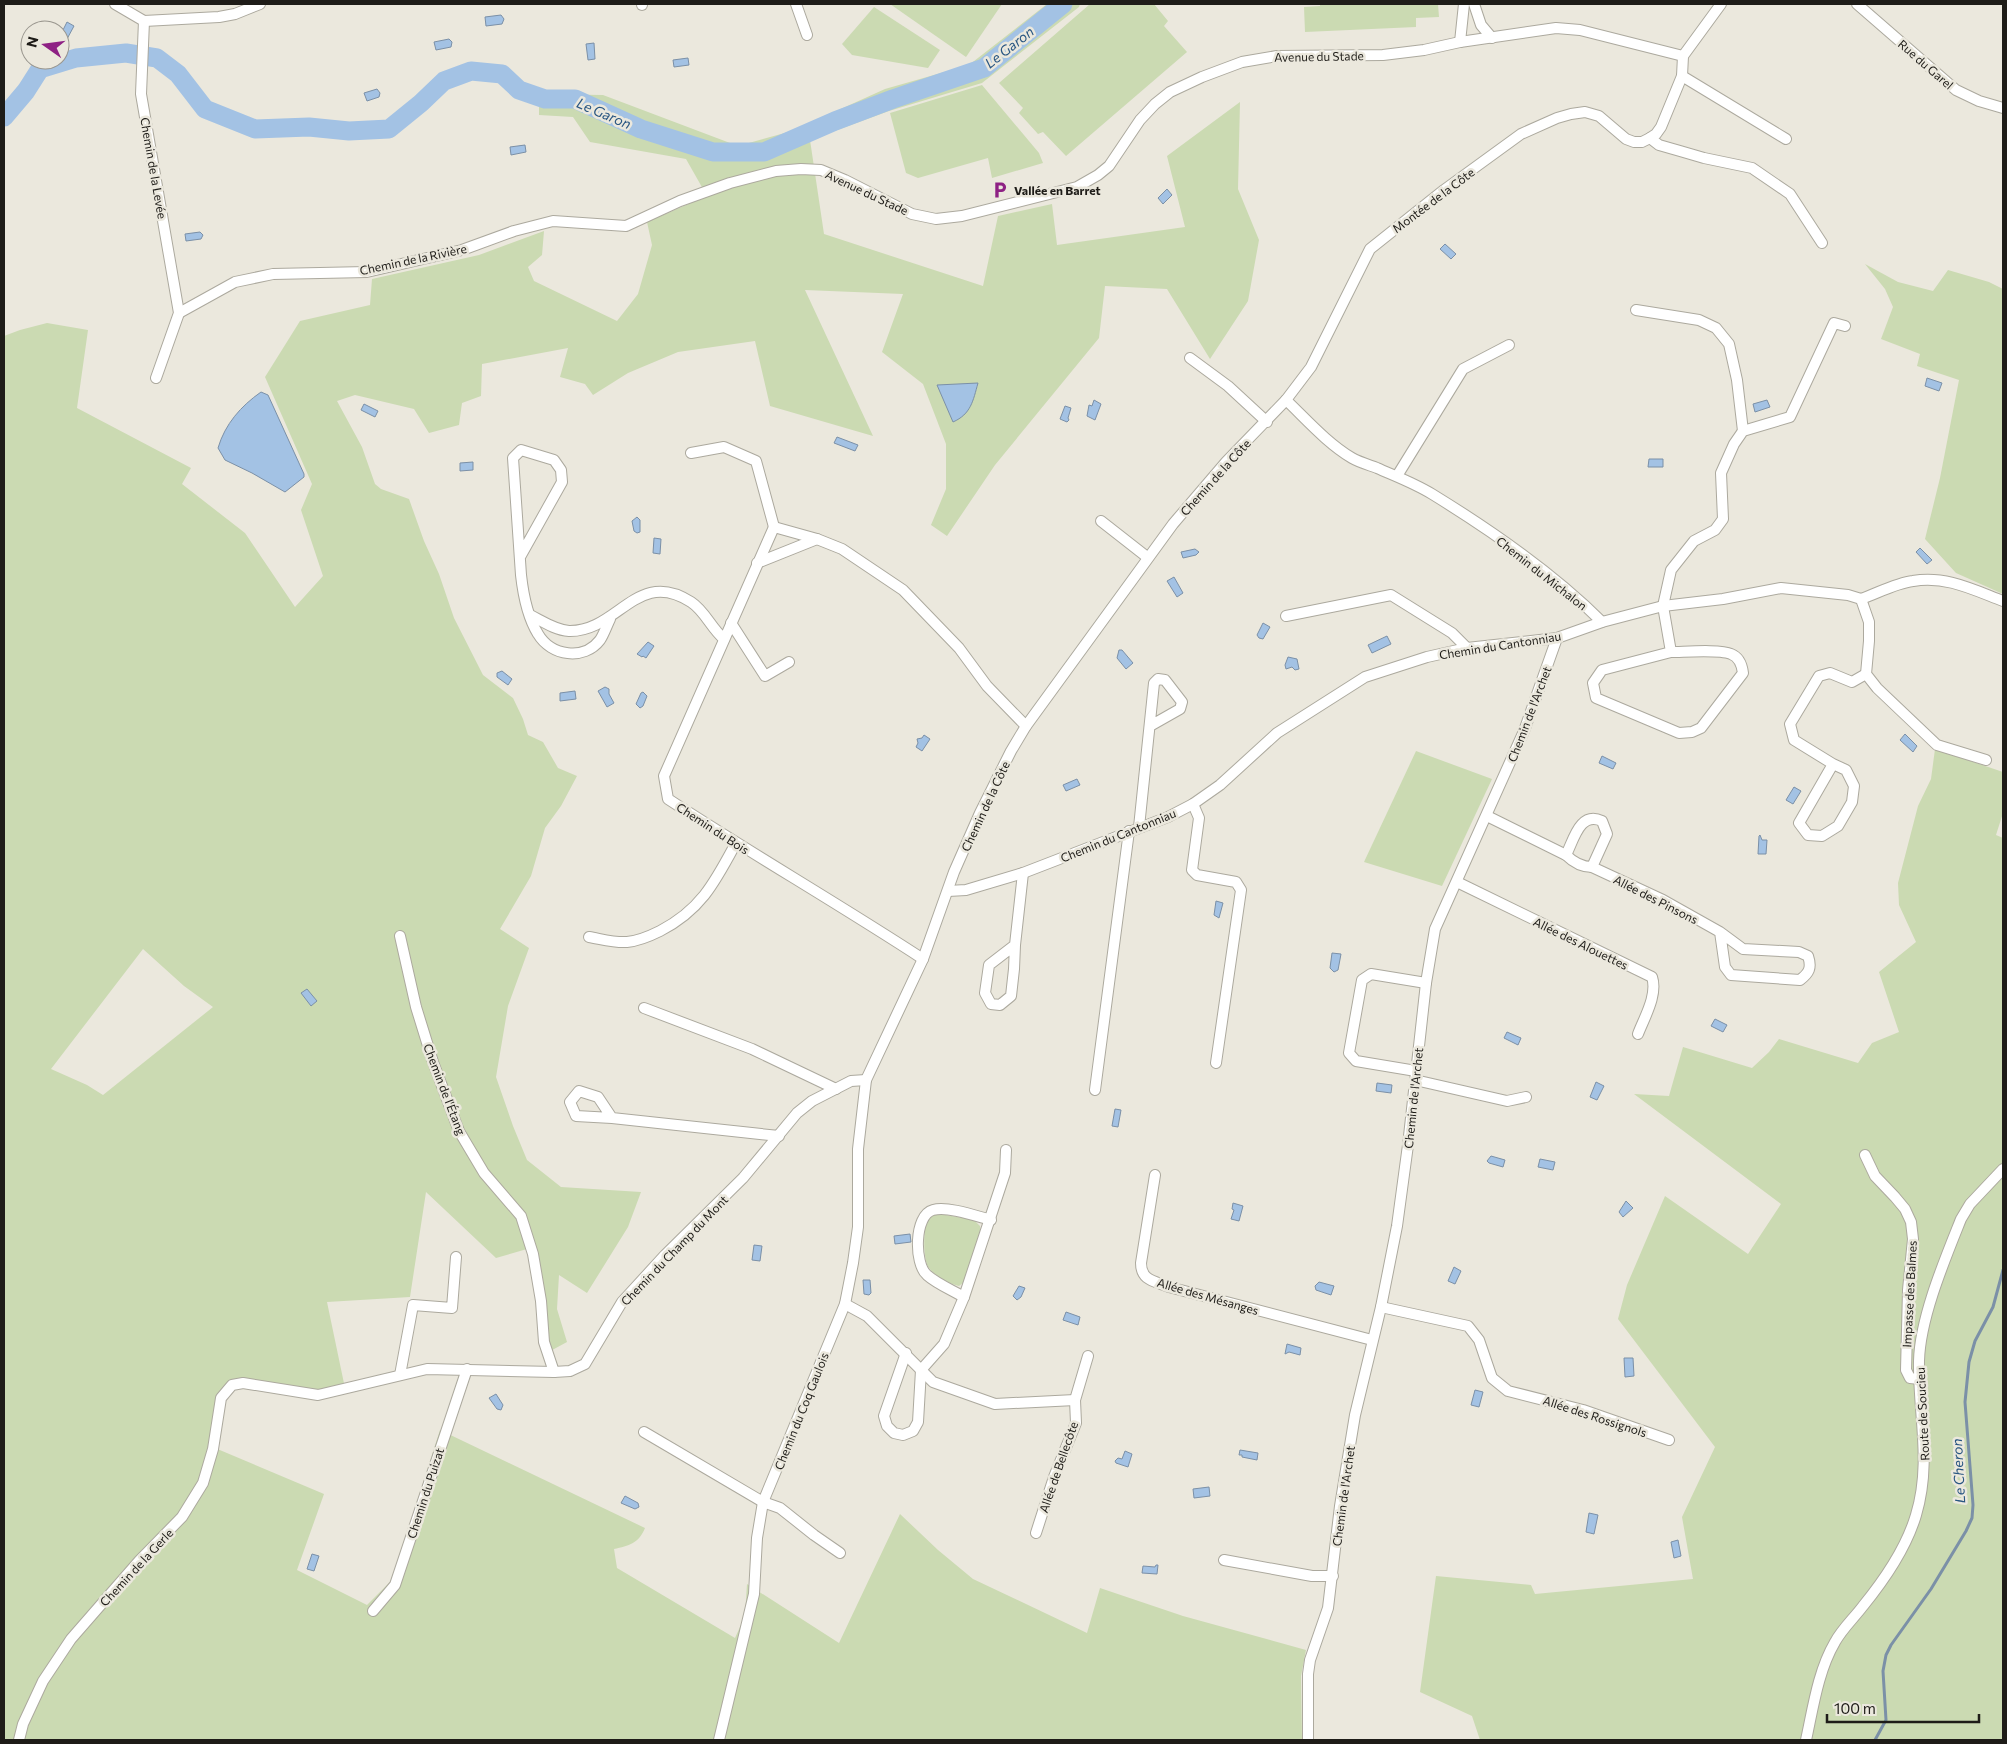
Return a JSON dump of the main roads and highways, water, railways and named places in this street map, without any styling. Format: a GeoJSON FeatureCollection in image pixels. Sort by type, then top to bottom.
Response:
{"type":"FeatureCollection","features":[{"type":"Feature","properties":{"kind":"water"},"geometry":{"type":"Polygon","coordinates":[[[501,15],[504,19],[502,24],[486,26],[485,17],[501,15]]]}},
{"type":"Feature","properties":{"kind":"water"},"geometry":{"type":"Polygon","coordinates":[[[70,24],[74,26],[70,33],[70,24]]]}},
{"type":"Feature","properties":{"kind":"water"},"geometry":{"type":"Polygon","coordinates":[[[449,39],[452,42],[451,47],[436,50],[434,42],[449,39]]]}},
{"type":"Feature","properties":{"kind":"water"},"geometry":{"type":"Polygon","coordinates":[[[594,43],[595,59],[588,60],[586,44],[594,43]]]}},
{"type":"Feature","properties":{"kind":"water"},"geometry":{"type":"Polygon","coordinates":[[[688,58],[689,65],[674,67],[673,60],[688,58]]]}},
{"type":"Feature","properties":{"kind":"water"},"geometry":{"type":"Polygon","coordinates":[[[377,89],[380,93],[379,97],[367,101],[364,93],[377,89]]]}},
{"type":"Feature","properties":{"kind":"water"},"geometry":{"type":"Polygon","coordinates":[[[525,145],[526,152],[511,155],[510,147],[525,145]]]}},
{"type":"Feature","properties":{"kind":"water"},"geometry":{"type":"Polygon","coordinates":[[[1167,189],[1172,195],[1163,204],[1158,198],[1167,189]]]}},
{"type":"Feature","properties":{"kind":"water"},"geometry":{"type":"Polygon","coordinates":[[[200,232],[203,235],[201,239],[186,241],[185,234],[200,232]]]}},
{"type":"Feature","properties":{"kind":"water"},"geometry":{"type":"Polygon","coordinates":[[[1445,244],[1456,254],[1451,259],[1440,249],[1445,244]]]}},
{"type":"Feature","properties":{"kind":"water"},"geometry":{"type":"Polygon","coordinates":[[[1927,378],[1942,383],[1939,391],[1925,386],[1927,378]]]}},
{"type":"Feature","properties":{"kind":"water"},"geometry":{"type":"Polygon","coordinates":[[[978,383],[968,411],[953,422],[937,385],[978,383]]]}},
{"type":"Feature","properties":{"kind":"water"},"geometry":{"type":"Polygon","coordinates":[[[261,392],[268,395],[304,474],[304,477],[285,492],[225,460],[218,448],[229,423],[247,403],[261,392]]]}},
{"type":"Feature","properties":{"kind":"water"},"geometry":{"type":"Polygon","coordinates":[[[1094,400],[1101,404],[1095,420],[1087,416],[1089,405],[1092,406],[1094,400]]]}},
{"type":"Feature","properties":{"kind":"water"},"geometry":{"type":"Polygon","coordinates":[[[1767,400],[1770,407],[1755,412],[1753,404],[1767,400]]]}},
{"type":"Feature","properties":{"kind":"water"},"geometry":{"type":"Polygon","coordinates":[[[364,404],[378,411],[375,417],[361,410],[364,404]]]}},
{"type":"Feature","properties":{"kind":"water"},"geometry":{"type":"Polygon","coordinates":[[[1065,406],[1071,408],[1067,422],[1060,419],[1065,406]]]}},
{"type":"Feature","properties":{"kind":"water"},"geometry":{"type":"Polygon","coordinates":[[[837,437],[858,445],[855,451],[834,443],[837,437]]]}},
{"type":"Feature","properties":{"kind":"water"},"geometry":{"type":"Polygon","coordinates":[[[1649,459],[1663,459],[1663,467],[1648,467],[1649,459]]]}},
{"type":"Feature","properties":{"kind":"water"},"geometry":{"type":"Polygon","coordinates":[[[473,462],[473,470],[460,471],[460,463],[473,462]]]}},
{"type":"Feature","properties":{"kind":"water"},"geometry":{"type":"Polygon","coordinates":[[[637,517],[640,520],[640,532],[637,533],[634,531],[632,521],[637,517]]]}},
{"type":"Feature","properties":{"kind":"water"},"geometry":{"type":"Polygon","coordinates":[[[654,538],[661,539],[660,554],[653,553],[654,538]]]}},
{"type":"Feature","properties":{"kind":"water"},"geometry":{"type":"Polygon","coordinates":[[[1920,548],[1932,560],[1927,564],[1916,552],[1920,548]]]}},
{"type":"Feature","properties":{"kind":"water"},"geometry":{"type":"Polygon","coordinates":[[[1195,549],[1199,552],[1196,555],[1183,558],[1181,552],[1195,549]]]}},
{"type":"Feature","properties":{"kind":"water"},"geometry":{"type":"Polygon","coordinates":[[[1174,577],[1183,593],[1177,597],[1167,581],[1174,577]]]}},
{"type":"Feature","properties":{"kind":"water"},"geometry":{"type":"Polygon","coordinates":[[[1263,623],[1270,627],[1263,639],[1257,635],[1263,623]]]}},
{"type":"Feature","properties":{"kind":"water"},"geometry":{"type":"Polygon","coordinates":[[[1387,636],[1391,644],[1372,653],[1368,645],[1387,636]]]}},
{"type":"Feature","properties":{"kind":"water"},"geometry":{"type":"Polygon","coordinates":[[[648,642],[654,646],[646,658],[637,654],[648,642]]]}},
{"type":"Feature","properties":{"kind":"water"},"geometry":{"type":"Polygon","coordinates":[[[1119,650],[1122,650],[1133,663],[1126,669],[1117,658],[1119,650]]]}},
{"type":"Feature","properties":{"kind":"water"},"geometry":{"type":"Polygon","coordinates":[[[1288,657],[1297,659],[1299,669],[1295,670],[1292,667],[1286,669],[1285,665],[1288,657]]]}},
{"type":"Feature","properties":{"kind":"water"},"geometry":{"type":"Polygon","coordinates":[[[502,671],[512,679],[508,685],[497,677],[497,673],[502,671]]]}},
{"type":"Feature","properties":{"kind":"water"},"geometry":{"type":"Polygon","coordinates":[[[605,687],[609,689],[609,694],[614,703],[607,707],[598,691],[605,687]]]}},
{"type":"Feature","properties":{"kind":"water"},"geometry":{"type":"Polygon","coordinates":[[[575,691],[576,699],[560,701],[560,693],[575,691]]]}},
{"type":"Feature","properties":{"kind":"water"},"geometry":{"type":"Polygon","coordinates":[[[643,692],[647,696],[643,706],[640,708],[636,704],[643,692]]]}},
{"type":"Feature","properties":{"kind":"water"},"geometry":{"type":"Polygon","coordinates":[[[1905,734],[1917,746],[1913,752],[1900,740],[1905,734]]]}},
{"type":"Feature","properties":{"kind":"water"},"geometry":{"type":"Polygon","coordinates":[[[924,735],[930,739],[922,751],[916,747],[917,739],[922,738],[924,735]]]}},
{"type":"Feature","properties":{"kind":"water"},"geometry":{"type":"Polygon","coordinates":[[[1602,756],[1616,763],[1613,769],[1599,763],[1602,756]]]}},
{"type":"Feature","properties":{"kind":"water"},"geometry":{"type":"Polygon","coordinates":[[[1077,779],[1080,785],[1066,791],[1063,785],[1077,779]]]}},
{"type":"Feature","properties":{"kind":"water"},"geometry":{"type":"Polygon","coordinates":[[[1794,787],[1801,791],[1793,804],[1786,800],[1794,787]]]}},
{"type":"Feature","properties":{"kind":"water"},"geometry":{"type":"Polygon","coordinates":[[[1760,835],[1762,840],[1767,840],[1766,854],[1758,854],[1760,835]]]}},
{"type":"Feature","properties":{"kind":"water"},"geometry":{"type":"Polygon","coordinates":[[[1216,901],[1223,903],[1219,918],[1214,915],[1216,901]]]}},
{"type":"Feature","properties":{"kind":"water"},"geometry":{"type":"Polygon","coordinates":[[[1332,953],[1341,954],[1338,970],[1334,972],[1330,968],[1332,953]]]}},
{"type":"Feature","properties":{"kind":"water"},"geometry":{"type":"Polygon","coordinates":[[[307,989],[317,1001],[311,1006],[301,993],[307,989]]]}},
{"type":"Feature","properties":{"kind":"water"},"geometry":{"type":"Polygon","coordinates":[[[1715,1019],[1727,1025],[1723,1032],[1711,1026],[1715,1019]]]}},
{"type":"Feature","properties":{"kind":"water"},"geometry":{"type":"Polygon","coordinates":[[[1507,1032],[1521,1038],[1518,1045],[1504,1038],[1507,1032]]]}},
{"type":"Feature","properties":{"kind":"water"},"geometry":{"type":"Polygon","coordinates":[[[1596,1082],[1604,1086],[1597,1100],[1590,1097],[1596,1082]]]}},
{"type":"Feature","properties":{"kind":"water"},"geometry":{"type":"Polygon","coordinates":[[[1377,1083],[1392,1085],[1391,1093],[1376,1091],[1377,1083]]]}},
{"type":"Feature","properties":{"kind":"water"},"geometry":{"type":"Polygon","coordinates":[[[1115,1109],[1121,1110],[1118,1127],[1112,1126],[1115,1109]]]}},
{"type":"Feature","properties":{"kind":"water"},"geometry":{"type":"Polygon","coordinates":[[[1491,1156],[1505,1160],[1503,1167],[1489,1163],[1487,1161],[1491,1156]]]}},
{"type":"Feature","properties":{"kind":"water"},"geometry":{"type":"Polygon","coordinates":[[[1540,1159],[1555,1162],[1553,1170],[1538,1167],[1540,1159]]]}},
{"type":"Feature","properties":{"kind":"water"},"geometry":{"type":"Polygon","coordinates":[[[1626,1201],[1633,1208],[1623,1217],[1619,1212],[1626,1201]]]}},
{"type":"Feature","properties":{"kind":"water"},"geometry":{"type":"Polygon","coordinates":[[[1233,1203],[1243,1206],[1239,1221],[1231,1219],[1234,1210],[1232,1209],[1233,1203]]]}},
{"type":"Feature","properties":{"kind":"water"},"geometry":{"type":"Polygon","coordinates":[[[910,1234],[911,1242],[895,1244],[894,1236],[910,1234]]]}},
{"type":"Feature","properties":{"kind":"water"},"geometry":{"type":"Polygon","coordinates":[[[754,1245],[762,1246],[760,1261],[752,1260],[754,1245]]]}},
{"type":"Feature","properties":{"kind":"water"},"geometry":{"type":"Polygon","coordinates":[[[1454,1267],[1461,1271],[1455,1284],[1448,1281],[1454,1267]]]}},
{"type":"Feature","properties":{"kind":"water"},"geometry":{"type":"Polygon","coordinates":[[[863,1280],[870,1280],[871,1293],[869,1295],[864,1294],[863,1280]]]}},
{"type":"Feature","properties":{"kind":"water"},"geometry":{"type":"Polygon","coordinates":[[[1319,1282],[1334,1286],[1331,1295],[1316,1290],[1315,1286],[1319,1282]]]}},
{"type":"Feature","properties":{"kind":"water"},"geometry":{"type":"Polygon","coordinates":[[[1019,1286],[1025,1288],[1021,1297],[1017,1300],[1013,1296],[1019,1286]]]}},
{"type":"Feature","properties":{"kind":"water"},"geometry":{"type":"Polygon","coordinates":[[[1066,1312],[1080,1317],[1078,1325],[1063,1320],[1066,1312]]]}},
{"type":"Feature","properties":{"kind":"water"},"geometry":{"type":"Polygon","coordinates":[[[1287,1344],[1301,1348],[1300,1355],[1289,1352],[1285,1354],[1287,1344]]]}},
{"type":"Feature","properties":{"kind":"water"},"geometry":{"type":"Polygon","coordinates":[[[1624,1358],[1633,1358],[1634,1376],[1625,1377],[1624,1358]]]}},
{"type":"Feature","properties":{"kind":"water"},"geometry":{"type":"Polygon","coordinates":[[[1475,1390],[1483,1392],[1479,1407],[1471,1405],[1475,1390]]]}},
{"type":"Feature","properties":{"kind":"water"},"geometry":{"type":"Polygon","coordinates":[[[496,1394],[503,1405],[501,1410],[497,1409],[489,1398],[496,1394]]]}},
{"type":"Feature","properties":{"kind":"water"},"geometry":{"type":"Polygon","coordinates":[[[1240,1450],[1258,1453],[1257,1460],[1242,1457],[1242,1455],[1239,1455],[1240,1450]]]}},
{"type":"Feature","properties":{"kind":"water"},"geometry":{"type":"Polygon","coordinates":[[[1125,1451],[1132,1454],[1128,1467],[1115,1461],[1118,1458],[1122,1459],[1125,1451]]]}},
{"type":"Feature","properties":{"kind":"water"},"geometry":{"type":"Polygon","coordinates":[[[1209,1487],[1210,1496],[1194,1498],[1193,1489],[1209,1487]]]}},
{"type":"Feature","properties":{"kind":"water"},"geometry":{"type":"Polygon","coordinates":[[[625,1496],[638,1503],[639,1507],[635,1509],[621,1503],[625,1496]]]}},
{"type":"Feature","properties":{"kind":"water"},"geometry":{"type":"Polygon","coordinates":[[[1589,1513],[1598,1515],[1594,1534],[1586,1532],[1589,1513]]]}},
{"type":"Feature","properties":{"kind":"water"},"geometry":{"type":"Polygon","coordinates":[[[1678,1540],[1681,1556],[1674,1558],[1671,1542],[1678,1540]]]}},
{"type":"Feature","properties":{"kind":"water"},"geometry":{"type":"Polygon","coordinates":[[[312,1554],[319,1556],[314,1571],[307,1569],[312,1554]]]}},
{"type":"Feature","properties":{"kind":"water"},"geometry":{"type":"Polygon","coordinates":[[[1158,1565],[1157,1574],[1142,1573],[1143,1566],[1155,1567],[1158,1565]]]}},
{"type":"Feature","properties":{"kind":"waterway","name":"Le Garon"},"geometry":{"type":"LineString","coordinates":[[4,117],[26,91],[40,69],[76,58],[126,53],[157,58],[178,74],[205,109],[255,129],[309,127],[349,131],[389,129],[444,81],[471,71],[502,74],[519,90],[545,99],[575,99],[641,129],[713,152],[764,152],[835,121],[984,68],[1063,4]]}},
{"type":"Feature","properties":{"kind":"waterway","name":"Le Cheron"},"geometry":{"type":"LineString","coordinates":[[1875,1740],[1886,1720],[1883,1671],[1886,1655],[1891,1645],[1931,1589],[1972,1518],[1973,1505],[1965,1402],[1969,1362],[1975,1341],[1993,1307],[2003,1270]]}},
{"type":"Feature","properties":{"kind":"place","name":"Vallée en Barret"},"geometry":{"type":"Point","coordinates":[1000,190]}}]}
